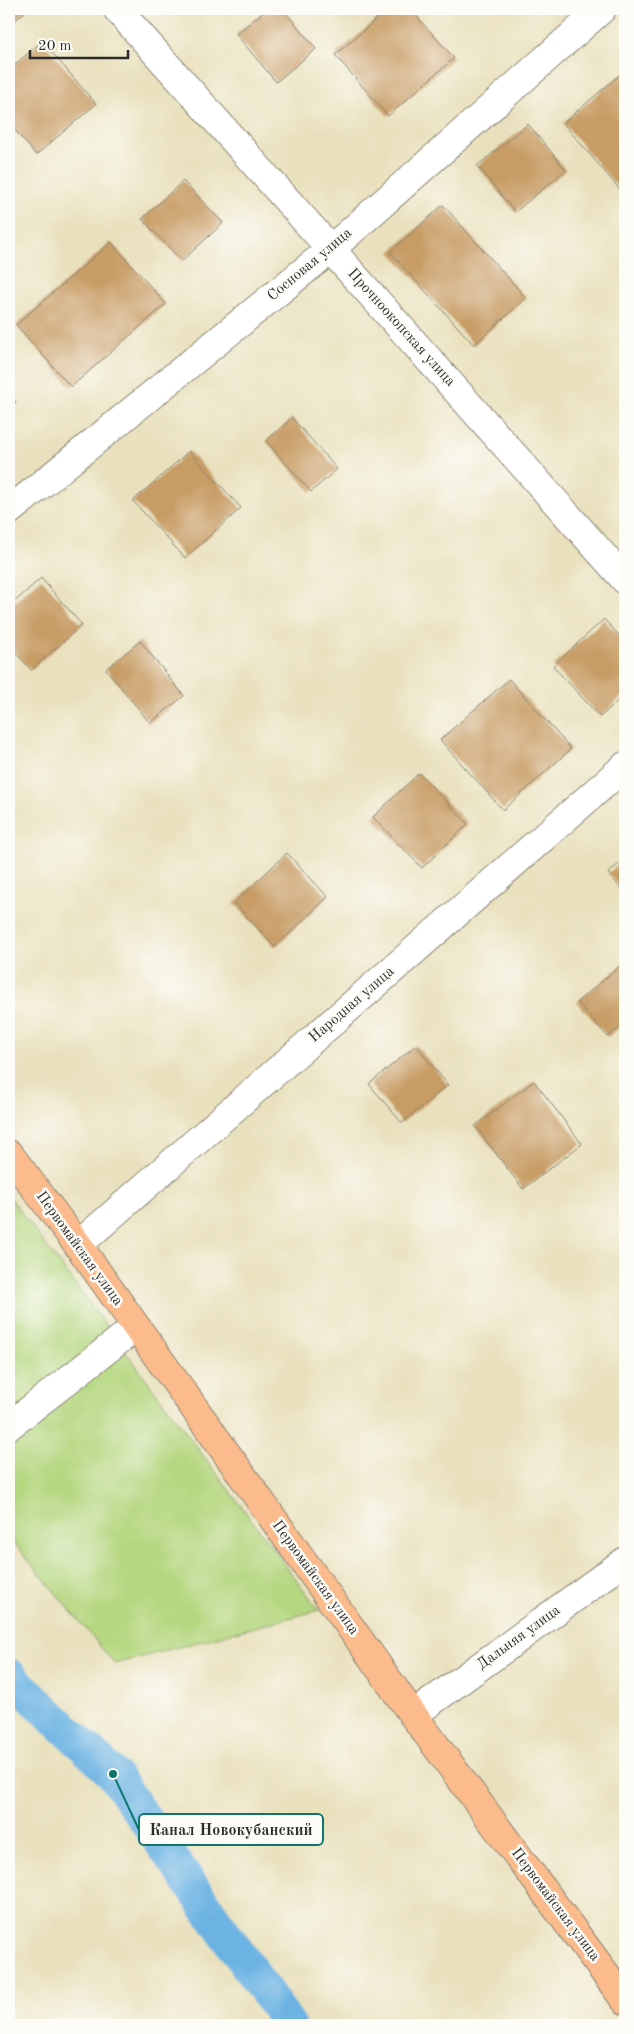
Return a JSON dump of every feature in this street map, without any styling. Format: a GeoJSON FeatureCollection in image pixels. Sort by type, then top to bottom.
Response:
{"type":"FeatureCollection","features":[{"type":"Feature","properties":{"kind":"main road","name":"Первомайская улица"},"geometry":{"type":"LineString","coordinates":[[9,1154],[78,1244],[413,1714],[625,2000]]}},
{"type":"Feature","properties":{"kind":"street","name":"Прочноокопская улица"},"geometry":{"type":"LineString","coordinates":[[117,9],[625,580]]}},
{"type":"Feature","properties":{"kind":"street","name":"Сосновая улица"},"geometry":{"type":"LineString","coordinates":[[9,511],[331,249],[602,9]]}},
{"type":"Feature","properties":{"kind":"street","name":"Народная улица"},"geometry":{"type":"LineString","coordinates":[[78,1244],[625,766]]}},
{"type":"Feature","properties":{"kind":"street"},"geometry":{"type":"LineString","coordinates":[[9,1426],[136,1327]]}},
{"type":"Feature","properties":{"kind":"street","name":"Дальняя улица"},"geometry":{"type":"LineString","coordinates":[[413,1714],[625,1561]]}},
{"type":"Feature","properties":{"kind":"green space"},"geometry":{"type":"Polygon","coordinates":[[[9,1196],[319,1610],[115,1664],[9,1537],[9,1196]]]}},
{"type":"Feature","properties":{"kind":"building"},"geometry":{"type":"Polygon","coordinates":[[[9,9],[28,9],[9,26],[9,9]]]}},
{"type":"Feature","properties":{"kind":"building"},"geometry":{"type":"Polygon","coordinates":[[[267,9],[283,9],[316,49],[276,82],[236,34],[267,9]]]}},
{"type":"Feature","properties":{"kind":"building"},"geometry":{"type":"Polygon","coordinates":[[[388,9],[410,9],[454,58],[388,116],[335,55],[388,9]]]}},
{"type":"Feature","properties":{"kind":"building"},"geometry":{"type":"Polygon","coordinates":[[[42,41],[96,104],[36,155],[9,123],[9,70],[42,41]]]}},
{"type":"Feature","properties":{"kind":"building"},"geometry":{"type":"Polygon","coordinates":[[[622,73],[625,77],[625,189],[622,192],[563,123],[622,73]]]}},
{"type":"Feature","properties":{"kind":"building"},"geometry":{"type":"Polygon","coordinates":[[[528,124],[566,170],[515,212],[477,166],[528,124]]]}},
{"type":"Feature","properties":{"kind":"building"},"geometry":{"type":"Polygon","coordinates":[[[183,181],[223,223],[182,261],[142,219],[183,181]]]}},
{"type":"Feature","properties":{"kind":"building"},"geometry":{"type":"Polygon","coordinates":[[[443,205],[526,298],[474,345],[390,252],[443,205]]]}},
{"type":"Feature","properties":{"kind":"building"},"geometry":{"type":"Polygon","coordinates":[[[111,242],[166,304],[71,387],[16,325],[111,242]]]}},
{"type":"Feature","properties":{"kind":"building"},"geometry":{"type":"Polygon","coordinates":[[[9,394],[16,402],[9,409],[9,394]]]}},
{"type":"Feature","properties":{"kind":"building"},"geometry":{"type":"Polygon","coordinates":[[[292,418],[337,469],[311,492],[266,441],[292,418]]]}},
{"type":"Feature","properties":{"kind":"building"},"geometry":{"type":"Polygon","coordinates":[[[189,451],[241,508],[185,558],[133,501],[189,451]]]}},
{"type":"Feature","properties":{"kind":"building"},"geometry":{"type":"Polygon","coordinates":[[[41,578],[82,625],[31,670],[9,645],[9,607],[41,578]]]}},
{"type":"Feature","properties":{"kind":"building"},"geometry":{"type":"Polygon","coordinates":[[[604,619],[625,642],[625,694],[600,717],[553,666],[604,619]]]}},
{"type":"Feature","properties":{"kind":"building"},"geometry":{"type":"Polygon","coordinates":[[[140,641],[184,696],[150,723],[106,669],[140,641]]]}},
{"type":"Feature","properties":{"kind":"building"},"geometry":{"type":"Polygon","coordinates":[[[509,679],[571,749],[503,810],[440,740],[509,679]]]}},
{"type":"Feature","properties":{"kind":"building"},"geometry":{"type":"Polygon","coordinates":[[[419,773],[468,824],[422,868],[373,817],[419,773]]]}},
{"type":"Feature","properties":{"kind":"building"},"geometry":{"type":"Polygon","coordinates":[[[287,853],[328,897],[275,947],[234,903],[287,853]]]}},
{"type":"Feature","properties":{"kind":"building"},"geometry":{"type":"Polygon","coordinates":[[[625,859],[625,893],[608,873],[625,859]]]}},
{"type":"Feature","properties":{"kind":"building"},"geometry":{"type":"Polygon","coordinates":[[[625,962],[625,1023],[608,1037],[577,1002],[625,962]]]}},
{"type":"Feature","properties":{"kind":"building"},"geometry":{"type":"Polygon","coordinates":[[[416,1045],[448,1085],[402,1123],[369,1084],[416,1045]]]}},
{"type":"Feature","properties":{"kind":"building"},"geometry":{"type":"Polygon","coordinates":[[[534,1081],[582,1144],[523,1189],[475,1126],[534,1081]]]}},
{"type":"Feature","properties":{"kind":"waterway"},"geometry":{"type":"LineString","coordinates":[[9,1675],[113,1774],[289,2025]]}},
{"type":"Feature","properties":{"kind":"place","name":"Канал Новокубанский"},"geometry":{"type":"Point","coordinates":[113,1774]}}]}
